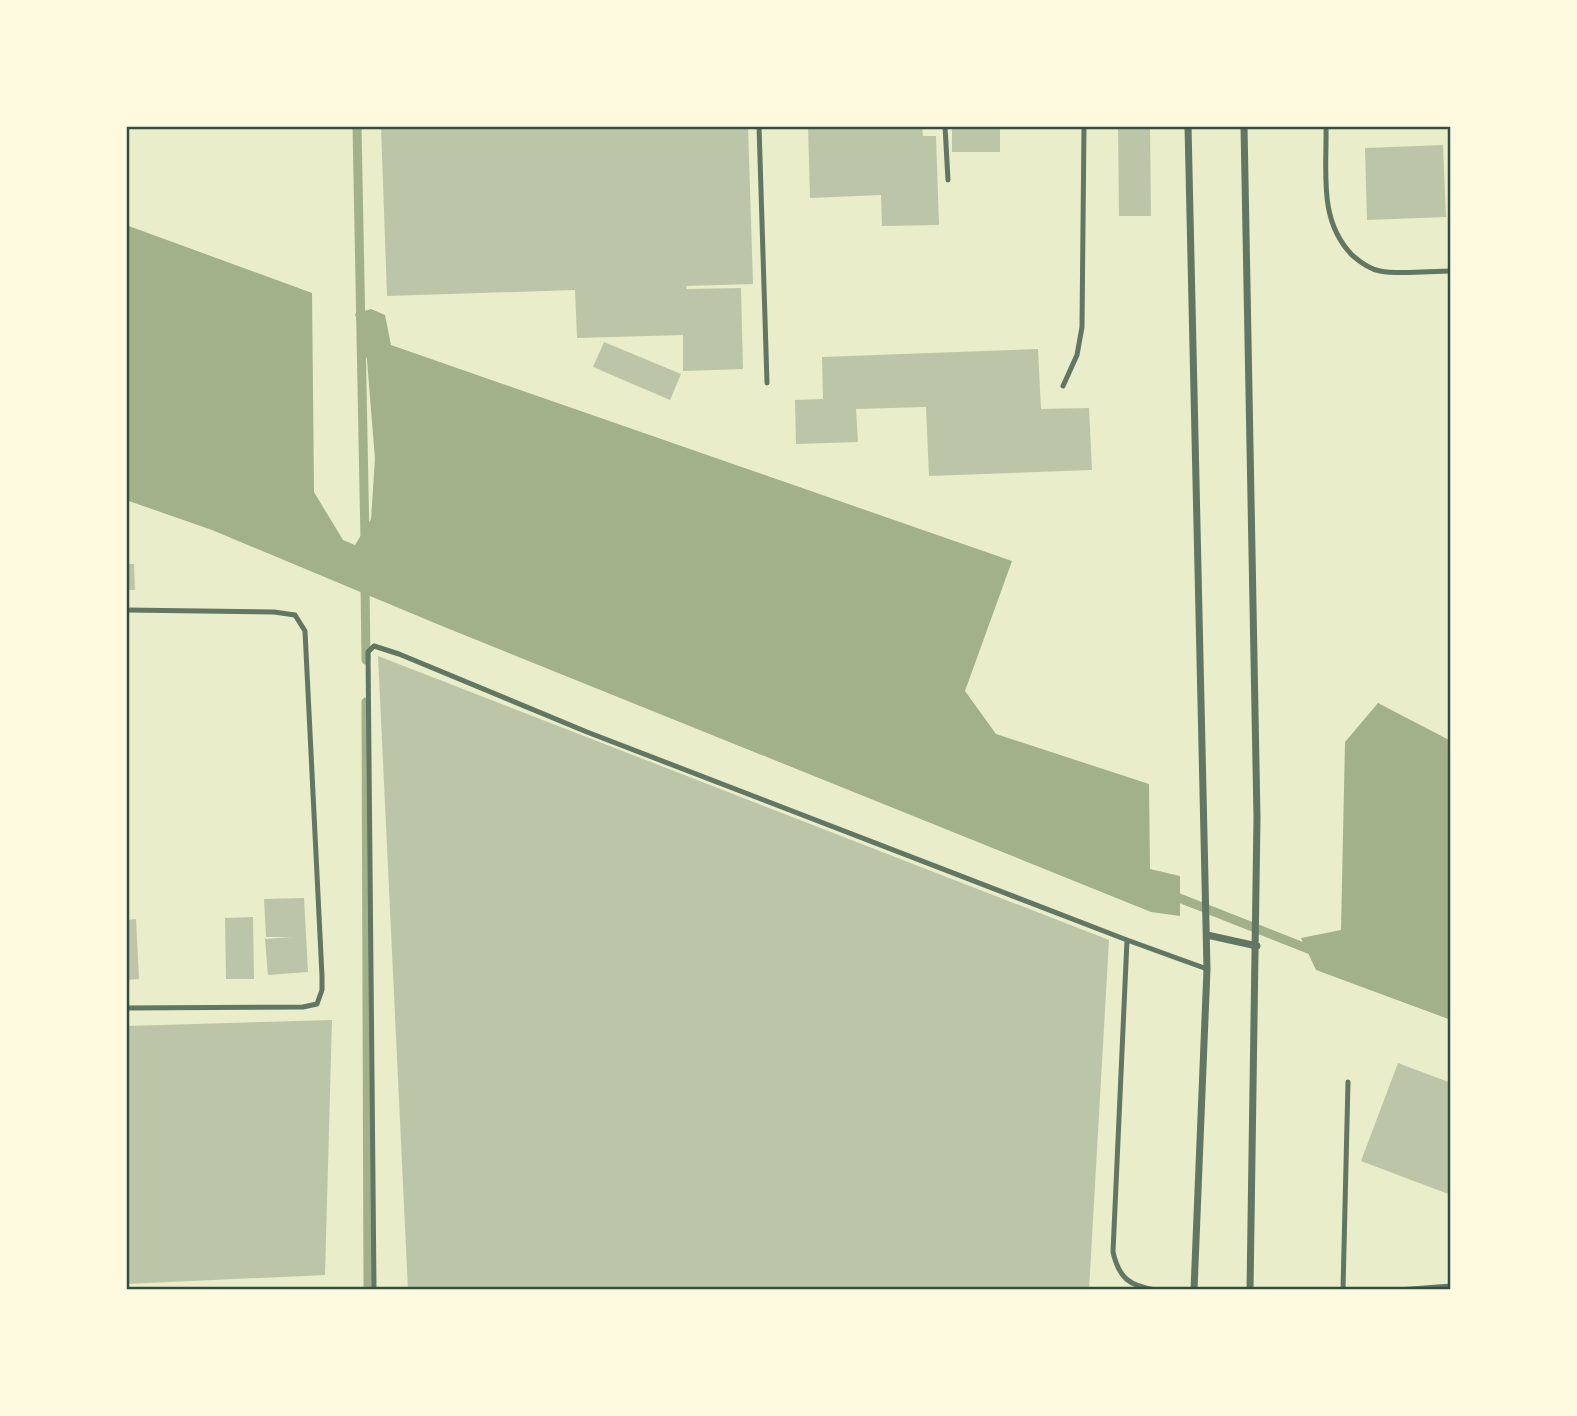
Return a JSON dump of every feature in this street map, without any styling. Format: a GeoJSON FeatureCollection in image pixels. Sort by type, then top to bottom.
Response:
{"type":"FeatureCollection","features":[{"type":"Feature","properties":{"kind":"street"},"geometry":{"type":"LineString","coordinates":[[1188,126],[1207,934],[1194,1290]]}},
{"type":"Feature","properties":{"kind":"street"},"geometry":{"type":"LineString","coordinates":[[1244,126],[1257,818],[1250,1290]]}},
{"type":"Feature","properties":{"kind":"street"},"geometry":{"type":"LineString","coordinates":[[1207,934],[1256,946]]}},
{"type":"Feature","properties":{"kind":"lane"},"geometry":{"type":"LineString","coordinates":[[759,126],[767,383]]}},
{"type":"Feature","properties":{"kind":"lane"},"geometry":{"type":"LineString","coordinates":[[945,126],[948,180]]}},
{"type":"Feature","properties":{"kind":"lane"},"geometry":{"type":"LineString","coordinates":[[1063,386],[1077,355],[1082,327],[1084,126]]}},
{"type":"Feature","properties":{"kind":"lane"},"geometry":{"type":"LineString","coordinates":[[1326,126],[1327,202],[1331,223],[1340,242],[1360,263],[1380,271],[1451,271]]}},
{"type":"Feature","properties":{"kind":"lane"},"geometry":{"type":"LineString","coordinates":[[126,610],[274,612],[295,615],[306,631],[322,976],[322,990],[317,1003],[303,1007],[126,1008]]}},
{"type":"Feature","properties":{"kind":"lane"},"geometry":{"type":"LineString","coordinates":[[374,1290],[368,652],[374,646],[587,732],[1207,969]]}},
{"type":"Feature","properties":{"kind":"lane"},"geometry":{"type":"LineString","coordinates":[[1128,940],[1113,1252],[1117,1269],[1128,1281],[1156,1290]]}},
{"type":"Feature","properties":{"kind":"lane"},"geometry":{"type":"LineString","coordinates":[[1343,1290],[1348,1082]]}},
{"type":"Feature","properties":{"kind":"lane"},"geometry":{"type":"LineString","coordinates":[[1398,1290],[1451,1286]]}},
{"type":"Feature","properties":{"kind":"shaded area"},"geometry":{"type":"Polygon","coordinates":[[[126,225],[312,293],[314,492],[343,540],[355,545],[371,519],[375,459],[367,360],[355,314],[371,309],[385,315],[391,345],[1012,561],[965,691],[996,734],[1149,784],[1150,869],[1180,876],[1180,916],[1151,912],[437,624],[212,530],[126,500],[126,225]]]}},
{"type":"Feature","properties":{"kind":"shaded area"},"geometry":{"type":"Polygon","coordinates":[[[1378,703],[1451,741],[1451,1020],[1316,970],[1301,938],[1341,930],[1345,742],[1378,703]]]}},
{"type":"Feature","properties":{"kind":"building"},"geometry":{"type":"Polygon","coordinates":[[[381,126],[748,126],[753,284],[686,286],[687,289],[741,288],[743,369],[683,371],[683,335],[577,338],[575,290],[387,296],[381,126]]]}},
{"type":"Feature","properties":{"kind":"building"},"geometry":{"type":"Polygon","coordinates":[[[808,126],[922,126],[923,136],[936,136],[939,225],[882,226],[881,195],[810,198],[808,126]]]}},
{"type":"Feature","properties":{"kind":"building"},"geometry":{"type":"Polygon","coordinates":[[[952,126],[1000,126],[1000,152],[952,152],[952,126]]]}},
{"type":"Feature","properties":{"kind":"building"},"geometry":{"type":"Polygon","coordinates":[[[1118,126],[1150,126],[1151,216],[1119,216],[1118,126]]]}},
{"type":"Feature","properties":{"kind":"building"},"geometry":{"type":"Polygon","coordinates":[[[1443,145],[1446,217],[1367,220],[1365,148],[1443,145]]]}},
{"type":"Feature","properties":{"kind":"building"},"geometry":{"type":"Polygon","coordinates":[[[604,342],[681,374],[670,400],[593,367],[604,342]]]}},
{"type":"Feature","properties":{"kind":"building"},"geometry":{"type":"Polygon","coordinates":[[[1038,349],[1041,409],[1089,408],[1092,470],[929,476],[926,407],[856,409],[858,442],[796,444],[795,400],[823,399],[822,357],[1038,349]]]}},
{"type":"Feature","properties":{"kind":"building"},"geometry":{"type":"Polygon","coordinates":[[[126,564],[134,564],[135,590],[126,590],[126,564]]]}},
{"type":"Feature","properties":{"kind":"building"},"geometry":{"type":"Polygon","coordinates":[[[378,656],[1109,940],[1089,1290],[408,1290],[378,656]]]}},
{"type":"Feature","properties":{"kind":"building"},"geometry":{"type":"Polygon","coordinates":[[[304,898],[308,972],[268,975],[265,939],[292,937],[266,937],[264,899],[304,898]]]}},
{"type":"Feature","properties":{"kind":"building"},"geometry":{"type":"Polygon","coordinates":[[[253,917],[254,979],[226,979],[225,918],[253,917]]]}},
{"type":"Feature","properties":{"kind":"building"},"geometry":{"type":"Polygon","coordinates":[[[136,919],[139,979],[126,980],[126,920],[136,919]]]}},
{"type":"Feature","properties":{"kind":"building"},"geometry":{"type":"Polygon","coordinates":[[[332,1020],[325,1275],[126,1284],[126,1026],[332,1020]]]}},
{"type":"Feature","properties":{"kind":"building"},"geometry":{"type":"Polygon","coordinates":[[[1398,1063],[1451,1083],[1451,1195],[1361,1161],[1398,1063]]]}},
{"type":"Feature","properties":{"kind":"waterway"},"geometry":{"type":"LineString","coordinates":[[357,126],[365,541]]}},
{"type":"Feature","properties":{"kind":"waterway"},"geometry":{"type":"LineString","coordinates":[[365,583],[366,660]]}},
{"type":"Feature","properties":{"kind":"waterway"},"geometry":{"type":"LineString","coordinates":[[366,702],[368,1290]]}},
{"type":"Feature","properties":{"kind":"waterway"},"geometry":{"type":"LineString","coordinates":[[1169,894],[1316,952]]}}]}
